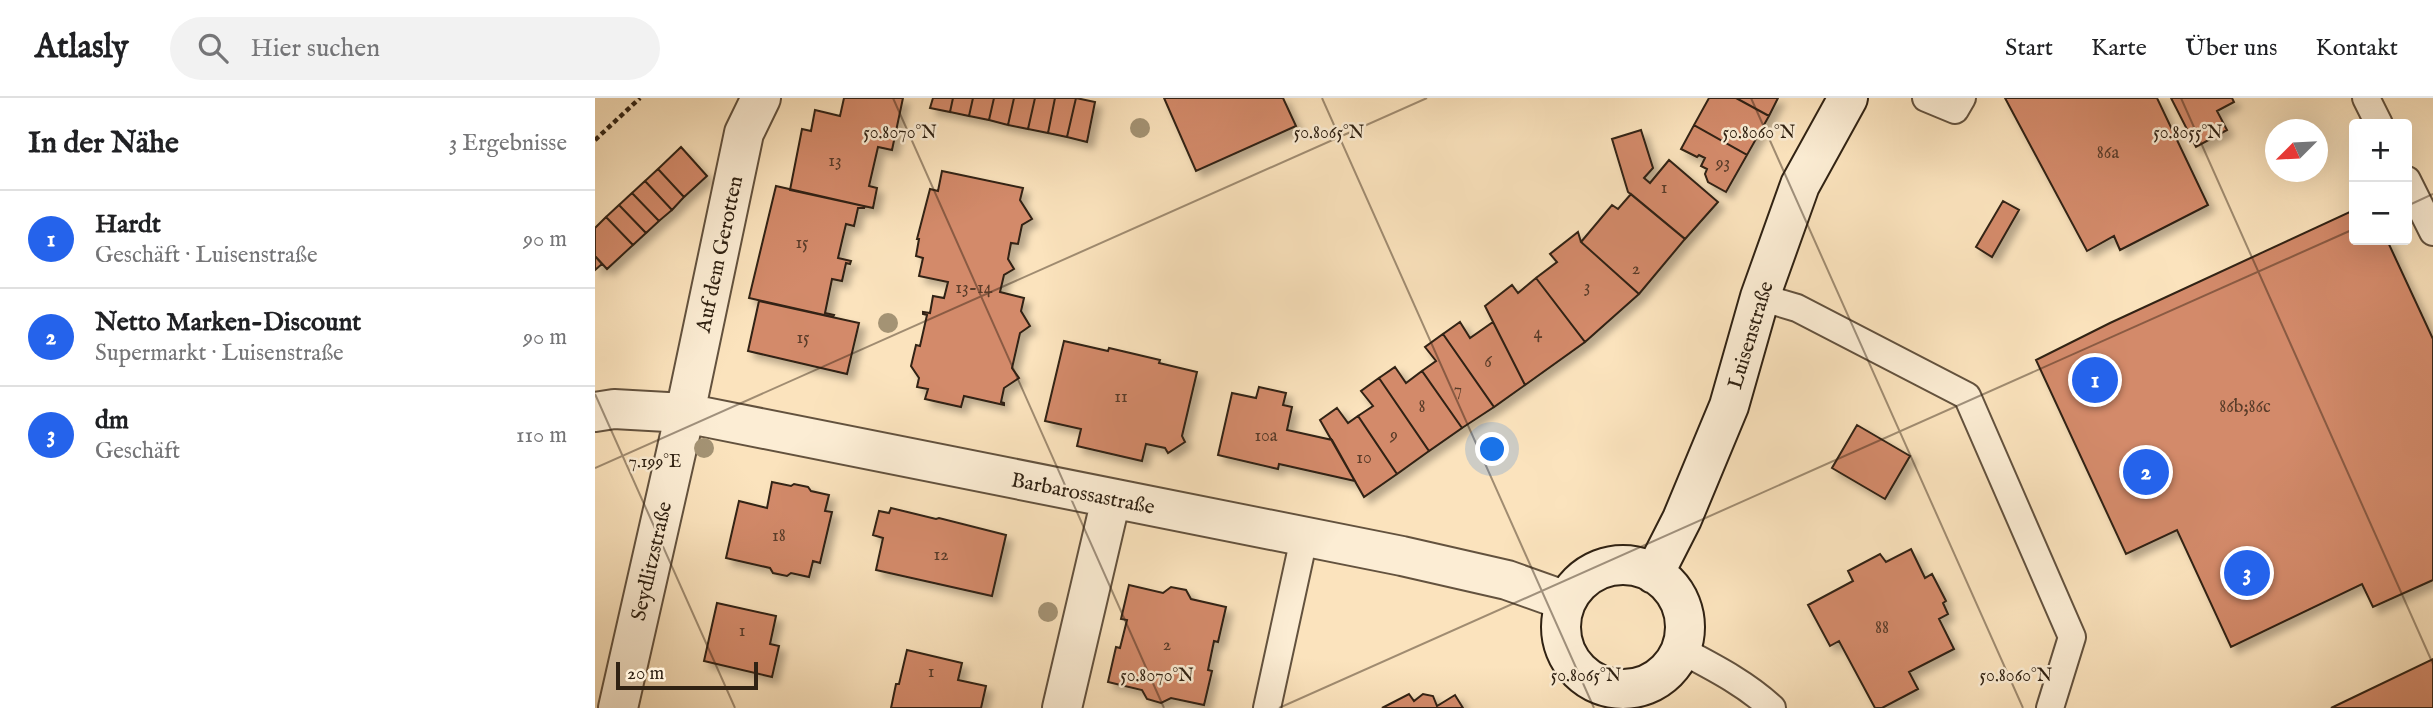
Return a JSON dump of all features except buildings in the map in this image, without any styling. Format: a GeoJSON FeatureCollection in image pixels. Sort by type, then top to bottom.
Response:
{"type":"FeatureCollection","features":[{"type":"Feature","properties":{"kind":"street","name":"Auf dem Gerotten"},"geometry":{"type":"LineString","coordinates":[[685,413],[744,133],[761,98]]}},
{"type":"Feature","properties":{"kind":"street","name":"Luisenstraße"},"geometry":{"type":"LineString","coordinates":[[1654,574],[1682,519],[1729,406],[1760,297],[1800,185],[1848,98]]}},
{"type":"Feature","properties":{"kind":"street","name":"Barbarossastraße"},"geometry":{"type":"LineString","coordinates":[[595,412],[614,409],[685,413],[1507,580],[1566,601]]}},
{"type":"Feature","properties":{"kind":"street","name":"Seydlitzstraße"},"geometry":{"type":"LineString","coordinates":[[618,708],[685,413]]}},
{"type":"Feature","properties":{"kind":"street"},"geometry":{"type":"LineString","coordinates":[[1062,708],[1111,499]]}},
{"type":"Feature","properties":{"kind":"street"},"geometry":{"type":"LineString","coordinates":[[1614,565],[1635,566],[1654,574],[1668,585],[1678,599],[1684,624],[1681,650],[1671,666],[1639,698],[1599,685],[1582,674],[1569,659],[1562,640],[1561,620],[1566,601],[1578,584],[1595,572],[1614,565]]}},
{"type":"Feature","properties":{"kind":"lane"},"geometry":{"type":"LineString","coordinates":[[1926,98],[1955,110],[1962,98]]}},
{"type":"Feature","properties":{"kind":"lane"},"geometry":{"type":"LineString","coordinates":[[2366,98],[2376,119]]}},
{"type":"Feature","properties":{"kind":"lane"},"geometry":{"type":"LineString","coordinates":[[2408,182],[2433,232]]}},
{"type":"Feature","properties":{"kind":"lane"},"geometry":{"type":"LineString","coordinates":[[1760,297],[1797,308],[1967,396],[2072,637],[2050,708]]}},
{"type":"Feature","properties":{"kind":"lane"},"geometry":{"type":"LineString","coordinates":[[1268,708],[1304,538]]}},
{"type":"Feature","properties":{"kind":"lane"},"geometry":{"type":"LineString","coordinates":[[1681,650],[1725,673],[1761,697],[1772,708]]}},
{"type":"Feature","properties":{"kind":"path"},"geometry":{"type":"LineString","coordinates":[[595,140],[640,98]]}},
{"type":"Feature","properties":{"kind":"place","name":"Hardt"},"geometry":{"type":"Point","coordinates":[2095,380]}},
{"type":"Feature","properties":{"kind":"place","name":"Netto Marken-Discount"},"geometry":{"type":"Point","coordinates":[2146,472]}},
{"type":"Feature","properties":{"kind":"place","name":"dm"},"geometry":{"type":"Point","coordinates":[2247,573]}}]}
